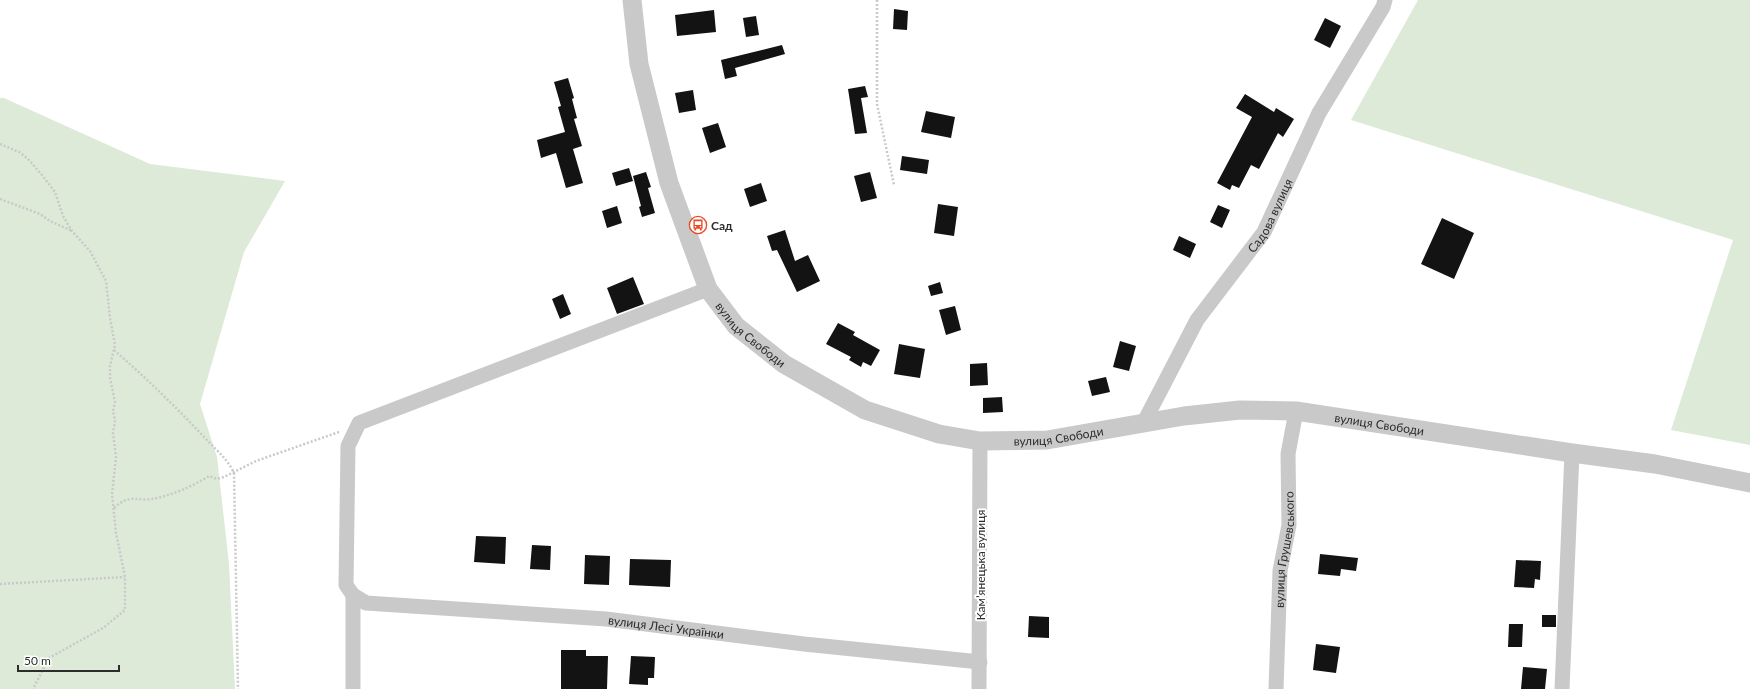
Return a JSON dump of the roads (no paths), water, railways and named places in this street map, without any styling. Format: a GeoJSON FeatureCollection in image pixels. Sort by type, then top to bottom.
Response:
{"type":"FeatureCollection","features":[{"type":"Feature","properties":{"kind":"street","name":"вулиця Свободи"},"geometry":{"type":"LineString","coordinates":[[632,0],[639,64],[669,183],[708,289],[736,326],[784,364],[865,410],[939,434],[980,441],[1047,440],[1184,416],[1240,410],[1296,411],[1572,453],[1655,464],[1750,483]]}},
{"type":"Feature","properties":{"kind":"street","name":"Садова вулиця"},"geometry":{"type":"LineString","coordinates":[[1143,424],[1197,320],[1264,232],[1319,113],[1383,7],[1385,0]]}},
{"type":"Feature","properties":{"kind":"street"},"geometry":{"type":"LineString","coordinates":[[353,689],[353,595],[346,585],[348,446],[359,423],[708,289]]}},
{"type":"Feature","properties":{"kind":"street","name":"вулиця Грушевського"},"geometry":{"type":"LineString","coordinates":[[1276,689],[1280,571],[1289,525],[1288,454],[1296,411]]}},
{"type":"Feature","properties":{"kind":"street","name":"Камʼянецька вулиця"},"geometry":{"type":"LineString","coordinates":[[979,689],[980,441]]}},
{"type":"Feature","properties":{"kind":"street"},"geometry":{"type":"LineString","coordinates":[[1562,689],[1572,453]]}},
{"type":"Feature","properties":{"kind":"street","name":"вулиця Лесі Українки"},"geometry":{"type":"LineString","coordinates":[[353,595],[366,604],[606,619],[804,644],[980,662]]}},
{"type":"Feature","properties":{"kind":"place","name":"Сад"},"geometry":{"type":"Point","coordinates":[698,225]}}]}
